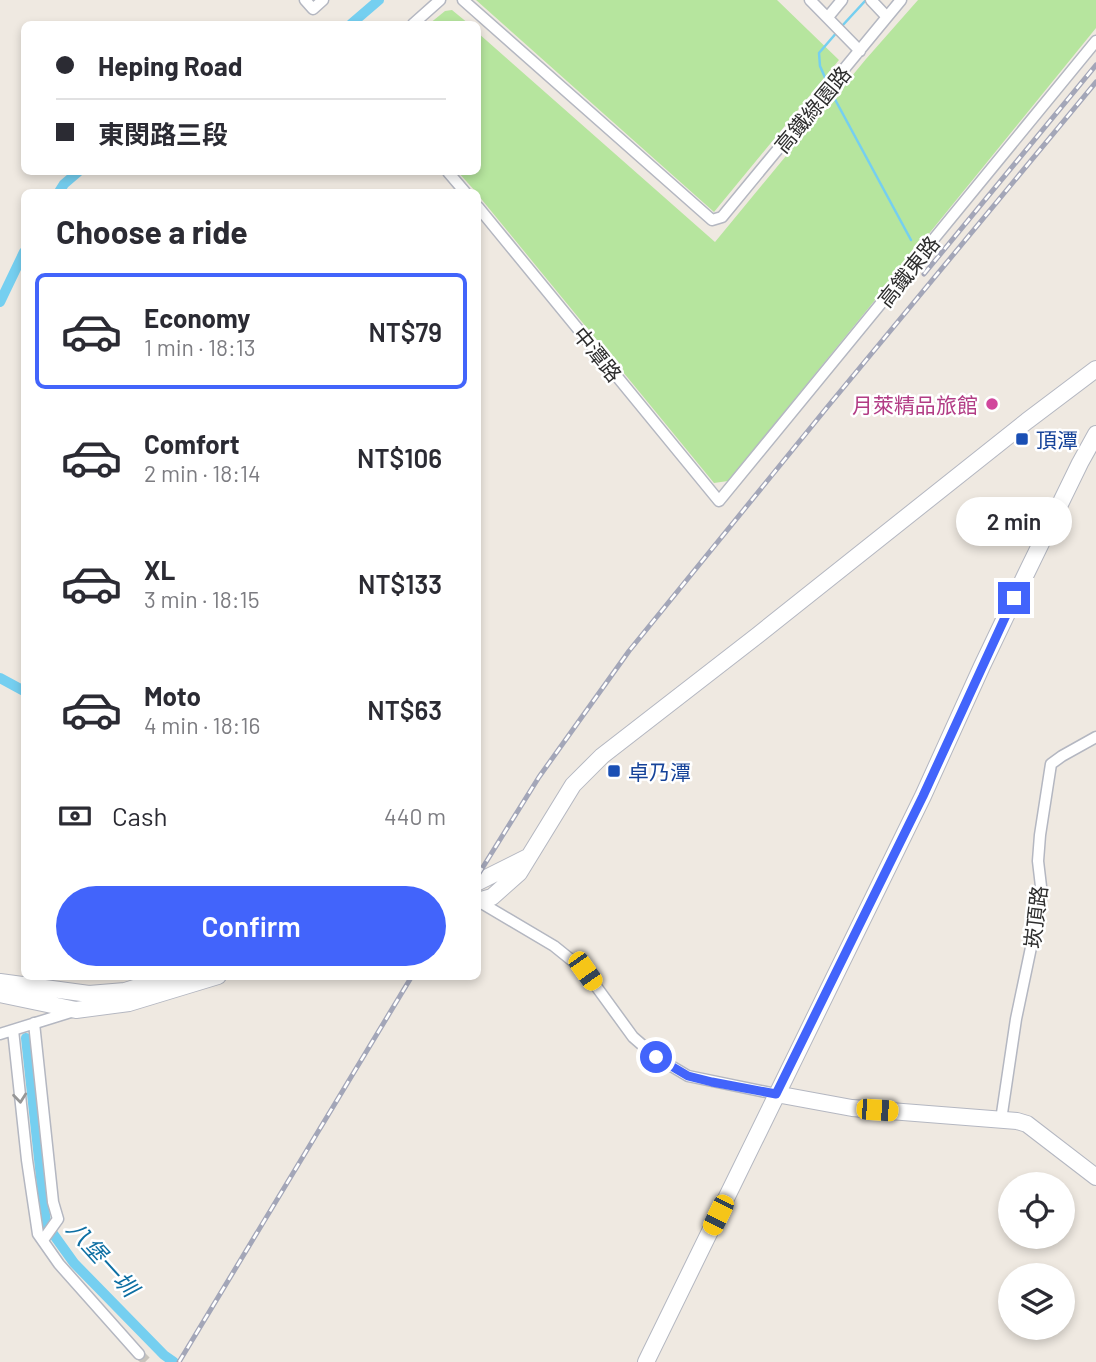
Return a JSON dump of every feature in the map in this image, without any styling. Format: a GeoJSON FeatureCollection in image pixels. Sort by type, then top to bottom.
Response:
{"type":"FeatureCollection","features":[{"type":"Feature","properties":{"kind":"street"},"geometry":{"type":"LineString","coordinates":[[305,0],[313,9],[323,0]]}},
{"type":"Feature","properties":{"kind":"street"},"geometry":{"type":"LineString","coordinates":[[416,21],[440,0]]}},
{"type":"Feature","properties":{"kind":"street","name":"高鐵綠園路"},"geometry":{"type":"LineString","coordinates":[[463,0],[712,220],[722,216],[901,0]]}},
{"type":"Feature","properties":{"kind":"street"},"geometry":{"type":"LineString","coordinates":[[810,0],[860,51]]}},
{"type":"Feature","properties":{"kind":"street"},"geometry":{"type":"LineString","coordinates":[[828,17],[842,0]]}},
{"type":"Feature","properties":{"kind":"street"},"geometry":{"type":"LineString","coordinates":[[871,0],[887,17]]}},
{"type":"Feature","properties":{"kind":"street","name":"高鐵東路"},"geometry":{"type":"LineString","coordinates":[[719,501],[1096,41]]}},
{"type":"Feature","properties":{"kind":"street"},"geometry":{"type":"LineString","coordinates":[[451,175],[463,189]]}},
{"type":"Feature","properties":{"kind":"street","name":"中潭路"},"geometry":{"type":"LineString","coordinates":[[481,211],[719,501]]}},
{"type":"Feature","properties":{"kind":"street"},"geometry":{"type":"LineString","coordinates":[[481,900],[492,897],[519,873],[573,785],[603,756],[1096,369]]}},
{"type":"Feature","properties":{"kind":"street"},"geometry":{"type":"LineString","coordinates":[[646,1362],[923,796],[982,666],[1096,434]]}},
{"type":"Feature","properties":{"kind":"street","name":"崁頂路"},"geometry":{"type":"LineString","coordinates":[[1000,1119],[1016,1019],[1042,895],[1038,861],[1051,764],[1096,737]]}},
{"type":"Feature","properties":{"kind":"street"},"geometry":{"type":"LineString","coordinates":[[481,880],[528,857]]}},
{"type":"Feature","properties":{"kind":"street"},"geometry":{"type":"LineString","coordinates":[[481,903],[554,946],[585,971],[633,1037],[656,1057],[688,1076],[852,1108],[1000,1119],[1027,1124],[1096,1177]]}},
{"type":"Feature","properties":{"kind":"street"},"geometry":{"type":"LineString","coordinates":[[0,1034],[160,980]]}},
{"type":"Feature","properties":{"kind":"street"},"geometry":{"type":"LineString","coordinates":[[3,987],[38,995],[76,1010],[129,1003],[205,980]]}},
{"type":"Feature","properties":{"kind":"street"},"geometry":{"type":"LineString","coordinates":[[38,995],[89,995],[124,991]]}},
{"type":"Feature","properties":{"kind":"street"},"geometry":{"type":"LineString","coordinates":[[34,1023],[53,1202],[58,1219],[43,1240]]}},
{"type":"Feature","properties":{"kind":"street"},"geometry":{"type":"LineString","coordinates":[[13,1030],[38,1234],[59,1264],[139,1354]]}},
{"type":"Feature","properties":{"kind":"green space"},"geometry":{"type":"Polygon","coordinates":[[[476,0],[777,0],[839,60],[714,212],[476,0]]]}},
{"type":"Feature","properties":{"kind":"green space"},"geometry":{"type":"Polygon","coordinates":[[[918,0],[1096,0],[1096,28],[728,481],[714,483],[481,199],[481,189],[473,189],[461,175],[481,175],[481,36],[715,242],[918,0]]]}},
{"type":"Feature","properties":{"kind":"green space"},"geometry":{"type":"Polygon","coordinates":[[[452,10],[465,21],[433,21],[445,11],[452,10]]]}},
{"type":"Feature","properties":{"kind":"waterway","name":"八堡一圳"},"geometry":{"type":"LineString","coordinates":[[354,21],[379,0]]}},
{"type":"Feature","properties":{"kind":"waterway"},"geometry":{"type":"LineString","coordinates":[[842,26],[866,0]]}},
{"type":"Feature","properties":{"kind":"waterway"},"geometry":{"type":"LineString","coordinates":[[827,82],[820,66],[819,53],[838,31]]}},
{"type":"Feature","properties":{"kind":"waterway"},"geometry":{"type":"LineString","coordinates":[[831,92],[911,240]]}},
{"type":"Feature","properties":{"kind":"waterway","name":"八堡一圳"},"geometry":{"type":"LineString","coordinates":[[61,189],[74,175]]}},
{"type":"Feature","properties":{"kind":"waterway","name":"八堡一圳"},"geometry":{"type":"LineString","coordinates":[[0,302],[21,258]]}},
{"type":"Feature","properties":{"kind":"waterway","name":"八堡一圳"},"geometry":{"type":"LineString","coordinates":[[0,678],[21,689]]}},
{"type":"Feature","properties":{"kind":"waterway","name":"八堡一圳"},"geometry":{"type":"LineString","coordinates":[[26,1038],[46,1224],[74,1263],[174,1362]]}},
{"type":"Feature","properties":{"kind":"tunnel"},"geometry":{"type":"LineString","coordinates":[[139,1354],[147,1362]]}},
{"type":"Feature","properties":{"kind":"railway"},"geometry":{"type":"LineString","coordinates":[[924,274],[1096,65]]}},
{"type":"Feature","properties":{"kind":"railway"},"geometry":{"type":"LineString","coordinates":[[481,870],[539,777],[629,651],[1096,82]]}},
{"type":"Feature","properties":{"kind":"railway"},"geometry":{"type":"LineString","coordinates":[[179,1362],[410,980]]}},
{"type":"Feature","properties":{"kind":"place","name":"月萊精品旅館"},"geometry":{"type":"Point","coordinates":[992,404]}},
{"type":"Feature","properties":{"kind":"place","name":"頂潭"},"geometry":{"type":"Point","coordinates":[1022,439]}},
{"type":"Feature","properties":{"kind":"place","name":"卓乃潭"},"geometry":{"type":"Point","coordinates":[614,771]}},
{"type":"Feature","properties":{"kind":"route"},"geometry":{"type":"LineString","coordinates":[[656,1057],[688,1076],[776,1094],[923,796],[1014,598]]}}]}
